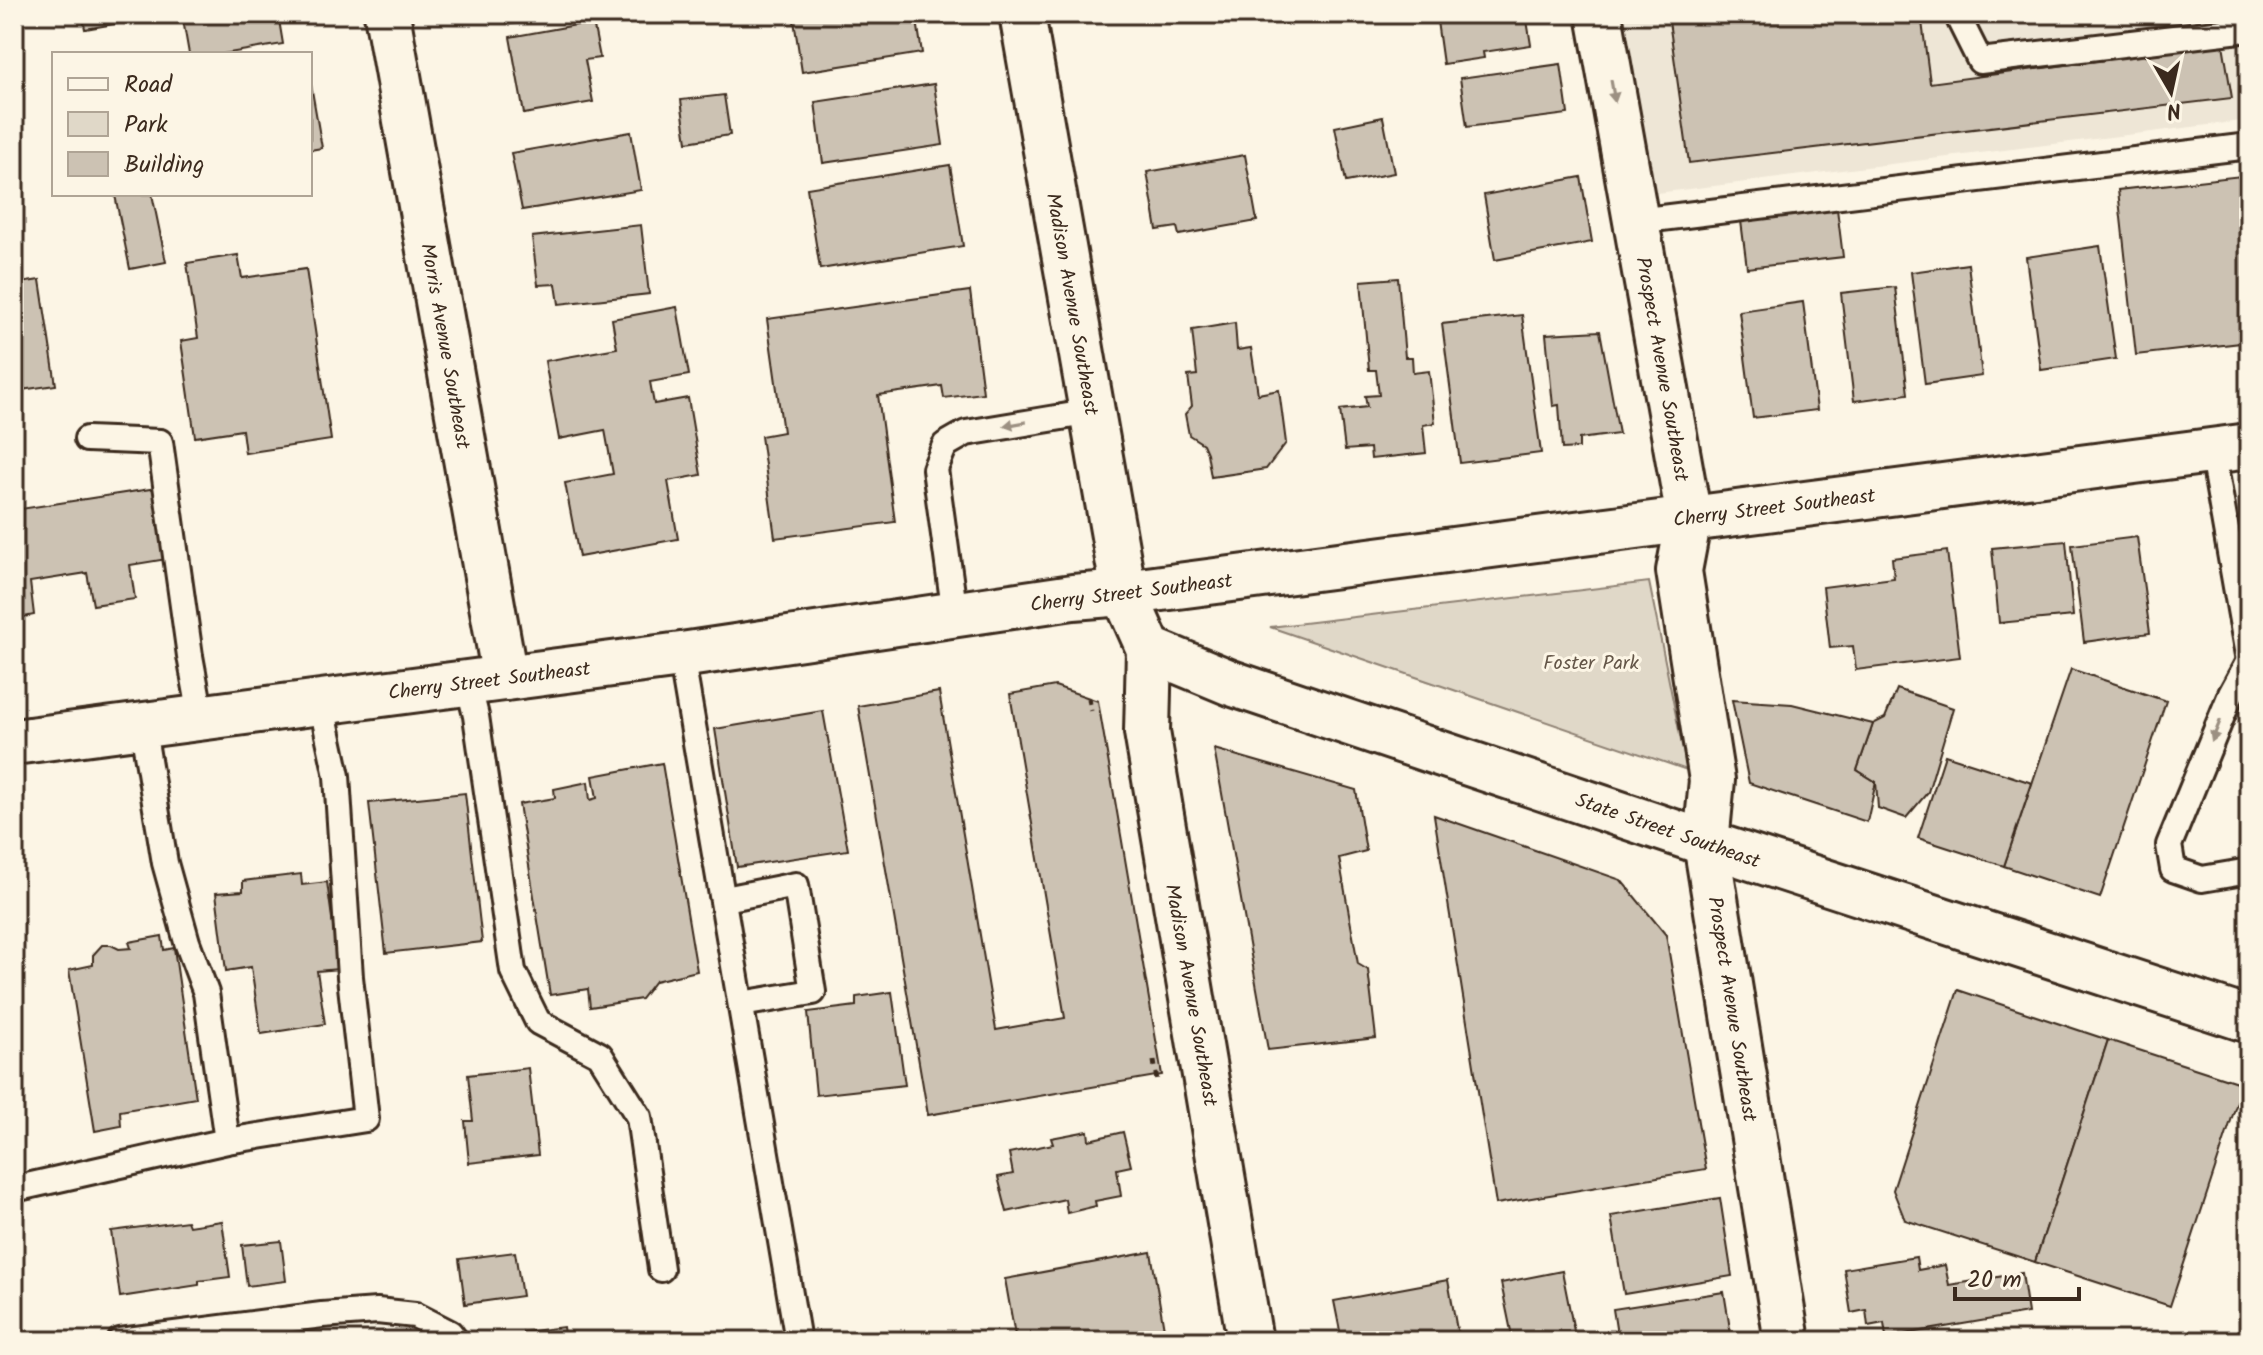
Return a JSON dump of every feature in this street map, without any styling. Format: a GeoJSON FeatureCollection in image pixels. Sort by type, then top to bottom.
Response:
{"type":"FeatureCollection","features":[{"type":"Feature","properties":{"kind":"street","name":"Morris Avenue Southeast"},"geometry":{"type":"LineString","coordinates":[[387,14],[486,681]]}},
{"type":"Feature","properties":{"kind":"street","name":"Madison Avenue Southeast"},"geometry":{"type":"LineString","coordinates":[[1022,14],[1124,593]]}},
{"type":"Feature","properties":{"kind":"street","name":"Prospect Avenue Southeast"},"geometry":{"type":"LineString","coordinates":[[1599,14],[1689,518],[1679,571],[1712,780],[1706,843],[1787,1341]]}},
{"type":"Feature","properties":{"kind":"street","name":"Cherry Street Southeast"},"geometry":{"type":"LineString","coordinates":[[14,742],[681,655],[1073,597],[1124,593],[2231,448]]}},
{"type":"Feature","properties":{"kind":"street"},"geometry":{"type":"LineString","coordinates":[[1124,593],[1149,649]]}},
{"type":"Feature","properties":{"kind":"street","name":"Madison Avenue Southeast"},"geometry":{"type":"LineString","coordinates":[[1149,649],[1147,732],[1250,1341]]}},
{"type":"Feature","properties":{"kind":"street","name":"State Street Southeast"},"geometry":{"type":"LineString","coordinates":[[1149,649],[1231,683],[1706,843],[2249,1020]]}},
{"type":"Feature","properties":{"kind":"lane"},"geometry":{"type":"LineString","coordinates":[[1959,14],[1980,61],[2249,29]]}},
{"type":"Feature","properties":{"kind":"lane"},"geometry":{"type":"LineString","coordinates":[[1637,221],[2249,146]]}},
{"type":"Feature","properties":{"kind":"lane"},"geometry":{"type":"LineString","coordinates":[[955,615],[935,469],[945,445],[966,433],[1092,412]]}},
{"type":"Feature","properties":{"kind":"lane"},"geometry":{"type":"LineString","coordinates":[[87,439],[160,442],[201,716]]}},
{"type":"Feature","properties":{"kind":"lane"},"geometry":{"type":"LineString","coordinates":[[2231,448],[2249,661],[2231,694],[2169,845],[2173,869],[2202,879],[2249,871]]}},
{"type":"Feature","properties":{"kind":"lane"},"geometry":{"type":"LineString","coordinates":[[681,655],[798,1341]]}},
{"type":"Feature","properties":{"kind":"lane"},"geometry":{"type":"LineString","coordinates":[[486,681],[476,716],[513,971],[538,1022],[600,1055],[639,1117],[661,1269]]}},
{"type":"Feature","properties":{"kind":"lane"},"geometry":{"type":"LineString","coordinates":[[14,1189],[227,1141],[366,1119],[350,977],[337,776],[321,702]]}},
{"type":"Feature","properties":{"kind":"lane"},"geometry":{"type":"LineString","coordinates":[[142,723],[165,863],[187,942],[206,993],[227,1141]]}},
{"type":"Feature","properties":{"kind":"lane"},"geometry":{"type":"LineString","coordinates":[[725,899],[796,885],[813,992],[741,1004]]}},
{"type":"Feature","properties":{"kind":"lane"},"geometry":{"type":"LineString","coordinates":[[120,1341],[322,1315],[377,1311],[415,1315],[450,1333],[456,1341]]}},
{"type":"Feature","properties":{"kind":"path"},"geometry":{"type":"LineString","coordinates":[[1089,698],[1091,711]]}},
{"type":"Feature","properties":{"kind":"path"},"geometry":{"type":"LineString","coordinates":[[1154,1061],[1157,1081]]}},
{"type":"Feature","properties":{"kind":"shaded area"},"geometry":{"type":"Polygon","coordinates":[[[1599,14],[2249,14],[2249,120],[1632,196],[1599,14]]]}},
{"type":"Feature","properties":{"kind":"green space","name":"Foster Park"},"geometry":{"type":"Polygon","coordinates":[[[1649,582],[1687,770],[1270,627],[1649,582]]]}},
{"type":"Feature","properties":{"kind":"building"},"geometry":{"type":"Polygon","coordinates":[[[82,14],[125,14],[126,22],[85,29],[82,14]]]}},
{"type":"Feature","properties":{"kind":"building"},"geometry":{"type":"Polygon","coordinates":[[[182,14],[278,14],[283,44],[235,52],[189,52],[182,14]]]}},
{"type":"Feature","properties":{"kind":"building"},"geometry":{"type":"Polygon","coordinates":[[[509,14],[581,14],[510,24],[509,14]]]}},
{"type":"Feature","properties":{"kind":"building"},"geometry":{"type":"Polygon","coordinates":[[[793,14],[916,14],[922,53],[802,72],[793,14]]]}},
{"type":"Feature","properties":{"kind":"building"},"geometry":{"type":"Polygon","coordinates":[[[1374,14],[1421,14],[1421,15],[1375,21],[1374,14]]]}},
{"type":"Feature","properties":{"kind":"building"},"geometry":{"type":"Polygon","coordinates":[[[1436,14],[1526,14],[1531,45],[1483,52],[1484,58],[1443,64],[1436,14]]]}},
{"type":"Feature","properties":{"kind":"building"},"geometry":{"type":"Polygon","coordinates":[[[1668,14],[1921,14],[1930,83],[2223,44],[2232,98],[1689,163],[1668,14]]]}},
{"type":"Feature","properties":{"kind":"building"},"geometry":{"type":"Polygon","coordinates":[[[593,22],[600,58],[585,60],[593,102],[524,114],[510,37],[593,22]]]}},
{"type":"Feature","properties":{"kind":"building"},"geometry":{"type":"Polygon","coordinates":[[[1561,64],[1568,114],[1467,127],[1460,78],[1561,64]]]}},
{"type":"Feature","properties":{"kind":"building"},"geometry":{"type":"Polygon","coordinates":[[[934,84],[943,145],[823,163],[815,102],[934,84]]]}},
{"type":"Feature","properties":{"kind":"building"},"geometry":{"type":"Polygon","coordinates":[[[312,90],[322,148],[312,150],[312,90]]]}},
{"type":"Feature","properties":{"kind":"building"},"geometry":{"type":"Polygon","coordinates":[[[724,95],[730,135],[687,142],[681,100],[724,95]]]}},
{"type":"Feature","properties":{"kind":"building"},"geometry":{"type":"Polygon","coordinates":[[[1383,117],[1394,173],[1346,182],[1335,127],[1383,117]]]}},
{"type":"Feature","properties":{"kind":"building"},"geometry":{"type":"Polygon","coordinates":[[[631,132],[641,190],[522,210],[511,153],[631,132]]]}},
{"type":"Feature","properties":{"kind":"building"},"geometry":{"type":"Polygon","coordinates":[[[14,135],[23,193],[14,195],[14,135]]]}},
{"type":"Feature","properties":{"kind":"building"},"geometry":{"type":"Polygon","coordinates":[[[1245,155],[1257,221],[1179,235],[1177,227],[1157,230],[1147,172],[1245,155]]]}},
{"type":"Feature","properties":{"kind":"building"},"geometry":{"type":"Polygon","coordinates":[[[950,165],[963,246],[820,269],[807,188],[950,165]]]}},
{"type":"Feature","properties":{"kind":"building"},"geometry":{"type":"Polygon","coordinates":[[[2241,176],[2249,247],[2249,342],[2136,355],[2118,190],[2241,176]]]}},
{"type":"Feature","properties":{"kind":"building"},"geometry":{"type":"Polygon","coordinates":[[[1581,177],[1592,242],[1495,260],[1484,195],[1581,177]]]}},
{"type":"Feature","properties":{"kind":"building"},"geometry":{"type":"Polygon","coordinates":[[[115,196],[152,196],[166,262],[130,269],[115,196]]]}},
{"type":"Feature","properties":{"kind":"building"},"geometry":{"type":"Polygon","coordinates":[[[1837,209],[1843,257],[1747,268],[1741,221],[1837,209]]]}},
{"type":"Feature","properties":{"kind":"building"},"geometry":{"type":"Polygon","coordinates":[[[641,225],[649,294],[559,304],[556,284],[538,285],[532,237],[641,225]]]}},
{"type":"Feature","properties":{"kind":"building"},"geometry":{"type":"Polygon","coordinates":[[[2100,246],[2116,359],[2041,370],[2026,257],[2100,246]]]}},
{"type":"Feature","properties":{"kind":"building"},"geometry":{"type":"Polygon","coordinates":[[[238,255],[242,278],[306,269],[331,440],[245,453],[242,430],[195,437],[181,341],[198,338],[187,263],[238,255]]]}},
{"type":"Feature","properties":{"kind":"building"},"geometry":{"type":"Polygon","coordinates":[[[1968,264],[1982,376],[1925,384],[1911,272],[1968,264]]]}},
{"type":"Feature","properties":{"kind":"building"},"geometry":{"type":"Polygon","coordinates":[[[1398,278],[1405,357],[1412,357],[1413,373],[1429,371],[1435,423],[1423,425],[1426,453],[1371,459],[1370,448],[1345,450],[1340,410],[1367,407],[1365,396],[1379,395],[1376,370],[1369,370],[1361,281],[1398,278]]]}},
{"type":"Feature","properties":{"kind":"building"},"geometry":{"type":"Polygon","coordinates":[[[40,280],[56,385],[14,391],[14,284],[40,280]]]}},
{"type":"Feature","properties":{"kind":"building"},"geometry":{"type":"Polygon","coordinates":[[[1895,287],[1908,394],[1854,401],[1841,293],[1895,287]]]}},
{"type":"Feature","properties":{"kind":"building"},"geometry":{"type":"Polygon","coordinates":[[[970,291],[983,393],[944,398],[942,386],[878,395],[895,522],[775,538],[761,436],[783,432],[767,319],[970,291]]]}},
{"type":"Feature","properties":{"kind":"building"},"geometry":{"type":"Polygon","coordinates":[[[1803,302],[1817,410],[1753,418],[1739,311],[1803,302]]]}},
{"type":"Feature","properties":{"kind":"building"},"geometry":{"type":"Polygon","coordinates":[[[677,307],[689,375],[650,382],[654,404],[688,398],[701,475],[668,481],[678,539],[579,557],[565,483],[613,474],[605,430],[559,439],[545,361],[617,348],[612,319],[677,307]]]}},
{"type":"Feature","properties":{"kind":"building"},"geometry":{"type":"Polygon","coordinates":[[[1522,315],[1541,453],[1460,463],[1442,324],[1522,315]]]}},
{"type":"Feature","properties":{"kind":"building"},"geometry":{"type":"Polygon","coordinates":[[[1235,323],[1237,350],[1251,348],[1258,394],[1279,390],[1286,443],[1266,469],[1211,477],[1207,453],[1203,444],[1189,435],[1185,414],[1192,406],[1188,376],[1197,375],[1192,330],[1235,323]]]}},
{"type":"Feature","properties":{"kind":"building"},"geometry":{"type":"Polygon","coordinates":[[[1600,331],[1619,434],[1579,439],[1579,448],[1562,449],[1559,405],[1553,406],[1546,334],[1600,331]]]}},
{"type":"Feature","properties":{"kind":"building"},"geometry":{"type":"Polygon","coordinates":[[[157,488],[167,559],[130,565],[135,599],[93,605],[87,573],[30,582],[34,615],[14,619],[14,510],[157,488]]]}},
{"type":"Feature","properties":{"kind":"building"},"geometry":{"type":"Polygon","coordinates":[[[2137,537],[2150,633],[2084,642],[2072,545],[2137,537]]]}},
{"type":"Feature","properties":{"kind":"building"},"geometry":{"type":"Polygon","coordinates":[[[2066,541],[2073,616],[1999,623],[1992,548],[2066,541]]]}},
{"type":"Feature","properties":{"kind":"building"},"geometry":{"type":"Polygon","coordinates":[[[1947,551],[1960,657],[1856,670],[1853,646],[1830,648],[1823,587],[1894,578],[1892,558],[1947,551]]]}},
{"type":"Feature","properties":{"kind":"building"},"geometry":{"type":"Polygon","coordinates":[[[2071,669],[2166,701],[2100,898],[2004,866],[2071,669]]]}},
{"type":"Feature","properties":{"kind":"building"},"geometry":{"type":"Polygon","coordinates":[[[1055,686],[1098,701],[1162,1075],[928,1115],[858,706],[939,692],[996,1030],[1065,1018],[1010,694],[1055,686]]]}},
{"type":"Feature","properties":{"kind":"building"},"geometry":{"type":"Polygon","coordinates":[[[1897,689],[1953,708],[1928,792],[1906,818],[1878,808],[1876,782],[1857,770],[1873,724],[1885,718],[1897,689]]]}},
{"type":"Feature","properties":{"kind":"building"},"geometry":{"type":"Polygon","coordinates":[[[1732,700],[1792,704],[1873,724],[1857,770],[1876,782],[1867,822],[1749,783],[1732,700]]]}},
{"type":"Feature","properties":{"kind":"building"},"geometry":{"type":"Polygon","coordinates":[[[823,711],[848,850],[737,867],[715,729],[823,711]]]}},
{"type":"Feature","properties":{"kind":"building"},"geometry":{"type":"Polygon","coordinates":[[[1214,749],[1356,790],[1366,851],[1339,858],[1358,964],[1368,970],[1376,1038],[1268,1050],[1214,749]]]}},
{"type":"Feature","properties":{"kind":"building"},"geometry":{"type":"Polygon","coordinates":[[[1945,755],[2032,783],[2004,866],[1918,838],[1945,755]]]}},
{"type":"Feature","properties":{"kind":"building"},"geometry":{"type":"Polygon","coordinates":[[[662,763],[697,971],[655,981],[641,999],[590,1007],[588,989],[550,995],[519,804],[555,798],[554,789],[588,782],[590,800],[597,798],[593,776],[662,763]]]}},
{"type":"Feature","properties":{"kind":"building"},"geometry":{"type":"Polygon","coordinates":[[[465,793],[482,942],[386,953],[369,803],[465,793]]]}},
{"type":"Feature","properties":{"kind":"building"},"geometry":{"type":"Polygon","coordinates":[[[1434,815],[1621,880],[1666,935],[1706,1169],[1496,1204],[1434,815]]]}},
{"type":"Feature","properties":{"kind":"building"},"geometry":{"type":"Polygon","coordinates":[[[301,874],[302,885],[327,882],[339,969],[317,971],[325,1024],[261,1034],[251,967],[226,971],[216,893],[243,891],[243,881],[301,874]]]}},
{"type":"Feature","properties":{"kind":"building"},"geometry":{"type":"Polygon","coordinates":[[[162,936],[164,950],[174,948],[196,1098],[120,1111],[121,1126],[95,1131],[69,970],[93,965],[93,955],[102,945],[131,948],[129,942],[162,936]]]}},
{"type":"Feature","properties":{"kind":"building"},"geometry":{"type":"Polygon","coordinates":[[[1958,990],[2108,1040],[2035,1262],[1905,1220],[1893,1190],[1958,990]]]}},
{"type":"Feature","properties":{"kind":"building"},"geometry":{"type":"Polygon","coordinates":[[[892,992],[905,1085],[816,1095],[808,1012],[856,1006],[856,997],[892,992]]]}},
{"type":"Feature","properties":{"kind":"building"},"geometry":{"type":"Polygon","coordinates":[[[2108,1040],[2243,1084],[2170,1306],[2035,1262],[2108,1040]]]}},
{"type":"Feature","properties":{"kind":"building"},"geometry":{"type":"Polygon","coordinates":[[[528,1068],[538,1155],[469,1163],[465,1121],[473,1121],[468,1075],[528,1068]]]}},
{"type":"Feature","properties":{"kind":"building"},"geometry":{"type":"Polygon","coordinates":[[[1088,1131],[1089,1140],[1123,1132],[1131,1166],[1117,1169],[1121,1196],[1095,1201],[1096,1206],[1067,1213],[1065,1199],[1007,1212],[998,1177],[1013,1174],[1009,1153],[1053,1144],[1051,1138],[1088,1131]]]}},
{"type":"Feature","properties":{"kind":"building"},"geometry":{"type":"Polygon","coordinates":[[[1720,1198],[1732,1276],[1624,1294],[1611,1216],[1720,1198]]]}},
{"type":"Feature","properties":{"kind":"building"},"geometry":{"type":"Polygon","coordinates":[[[187,1221],[189,1226],[222,1221],[230,1277],[120,1297],[111,1231],[187,1221]]]}},
{"type":"Feature","properties":{"kind":"building"},"geometry":{"type":"Polygon","coordinates":[[[281,1241],[286,1281],[247,1286],[242,1245],[281,1241]]]}},
{"type":"Feature","properties":{"kind":"building"},"geometry":{"type":"Polygon","coordinates":[[[515,1252],[522,1296],[465,1304],[459,1259],[515,1252]]]}},
{"type":"Feature","properties":{"kind":"building"},"geometry":{"type":"Polygon","coordinates":[[[1151,1252],[1166,1341],[1016,1341],[1005,1279],[1151,1252]]]}},
{"type":"Feature","properties":{"kind":"building"},"geometry":{"type":"Polygon","coordinates":[[[1916,1257],[1918,1270],[1945,1265],[1949,1285],[2022,1273],[2028,1313],[1886,1337],[1884,1323],[1868,1326],[1866,1310],[1851,1313],[1844,1269],[1916,1257]]]}},
{"type":"Feature","properties":{"kind":"building"},"geometry":{"type":"Polygon","coordinates":[[[1562,1271],[1576,1341],[1513,1341],[1501,1283],[1562,1271]]]}},
{"type":"Feature","properties":{"kind":"building"},"geometry":{"type":"Polygon","coordinates":[[[1448,1280],[1459,1341],[1342,1341],[1334,1301],[1448,1280]]]}},
{"type":"Feature","properties":{"kind":"building"},"geometry":{"type":"Polygon","coordinates":[[[1724,1292],[1732,1341],[1618,1341],[1613,1309],[1724,1292]]]}},
{"type":"Feature","properties":{"kind":"building"},"geometry":{"type":"Polygon","coordinates":[[[563,1327],[565,1341],[524,1341],[523,1332],[563,1327]]]}},
{"type":"Feature","properties":{"kind":"building"},"geometry":{"type":"Polygon","coordinates":[[[327,1335],[327,1341],[288,1341],[327,1335]]]}}]}
